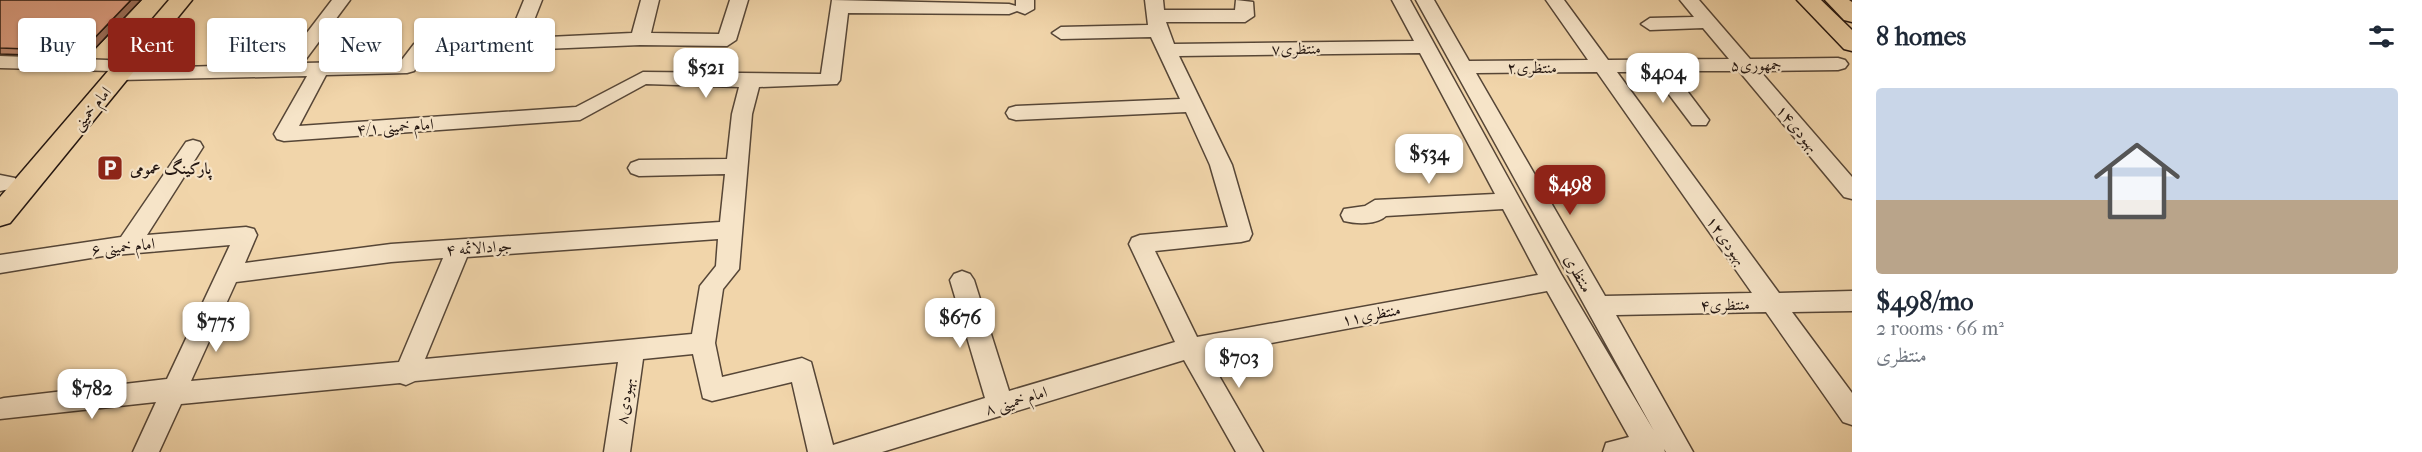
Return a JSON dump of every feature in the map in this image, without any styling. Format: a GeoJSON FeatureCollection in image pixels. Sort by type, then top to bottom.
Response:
{"type":"FeatureCollection","features":[{"type":"Feature","properties":{"kind":"main road","name":"امام خمینی"},"geometry":{"type":"LineString","coordinates":[[150,18],[163,0]]}},
{"type":"Feature","properties":{"kind":"main road","name":"امام خمینی"},"geometry":{"type":"LineString","coordinates":[[164,18],[181,0]]}},
{"type":"Feature","properties":{"kind":"main road"},"geometry":{"type":"LineString","coordinates":[[1808,0],[1852,44]]}},
{"type":"Feature","properties":{"kind":"main road"},"geometry":{"type":"LineString","coordinates":[[1836,0],[1852,15]]}},
{"type":"Feature","properties":{"kind":"main road","name":"امام خمینی"},"geometry":{"type":"LineString","coordinates":[[2,186],[111,72]]}},
{"type":"Feature","properties":{"kind":"main road","name":"امام خمینی"},"geometry":{"type":"LineString","coordinates":[[0,216],[111,72]]}},
{"type":"Feature","properties":{"kind":"street"},"geometry":{"type":"LineString","coordinates":[[307,45],[341,0]]}},
{"type":"Feature","properties":{"kind":"street"},"geometry":{"type":"LineString","coordinates":[[526,18],[533,0]]}},
{"type":"Feature","properties":{"kind":"street"},"geometry":{"type":"LineString","coordinates":[[640,39],[650,0]]}},
{"type":"Feature","properties":{"kind":"street"},"geometry":{"type":"LineString","coordinates":[[555,44],[640,39],[727,40],[738,0]]}},
{"type":"Feature","properties":{"kind":"street","name":"منتظری"},"geometry":{"type":"LineString","coordinates":[[1401,0],[1553,281],[1650,448]]}},
{"type":"Feature","properties":{"kind":"street","name":"منتظری"},"geometry":{"type":"LineString","coordinates":[[1425,0],[1680,452]]}},
{"type":"Feature","properties":{"kind":"street","name":"بهبودی۱۲"},"geometry":{"type":"LineString","coordinates":[[1555,0],[1852,414]]}},
{"type":"Feature","properties":{"kind":"street","name":"بهبودی۱۴"},"geometry":{"type":"LineString","coordinates":[[1689,0],[1852,191]]}},
{"type":"Feature","properties":{"kind":"street"},"geometry":{"type":"LineString","coordinates":[[1061,33],[1245,16],[1244,2]]}},
{"type":"Feature","properties":{"kind":"street"},"geometry":{"type":"LineString","coordinates":[[821,452],[802,369],[712,390],[703,344],[712,286],[727,269],[742,114],[751,81],[830,80],[841,4],[1020,6]]}},
{"type":"Feature","properties":{"kind":"street"},"geometry":{"type":"LineString","coordinates":[[1650,24],[1708,22]]}},
{"type":"Feature","properties":{"kind":"street"},"geometry":{"type":"LineString","coordinates":[[1159,24],[1191,105],[1221,165],[1241,234],[1140,243],[1190,348],[1250,452]]}},
{"type":"Feature","properties":{"kind":"street","name":"منتظری۷"},"geometry":{"type":"LineString","coordinates":[[1159,24],[1426,47]]}},
{"type":"Feature","properties":{"kind":"street"},"geometry":{"type":"LineString","coordinates":[[402,67],[407,67],[414,58]]}},
{"type":"Feature","properties":{"kind":"street"},"geometry":{"type":"LineString","coordinates":[[0,62],[108,70]]}},
{"type":"Feature","properties":{"kind":"street","name":"جمهوری۵"},"geometry":{"type":"LineString","coordinates":[[1602,66],[1838,64]]}},
{"type":"Feature","properties":{"kind":"street"},"geometry":{"type":"LineString","coordinates":[[1657,65],[1699,120]]}},
{"type":"Feature","properties":{"kind":"street","name":"منتظری۲"},"geometry":{"type":"LineString","coordinates":[[1463,67],[1602,66]]}},
{"type":"Feature","properties":{"kind":"street","name":"امام خمینی ۴/۱"},"geometry":{"type":"LineString","coordinates":[[319,71],[284,134],[580,113],[643,78],[751,81]]}},
{"type":"Feature","properties":{"kind":"street"},"geometry":{"type":"LineString","coordinates":[[1016,113],[1191,105]]}},
{"type":"Feature","properties":{"kind":"street"},"geometry":{"type":"LineString","coordinates":[[128,245],[193,147]]}},
{"type":"Feature","properties":{"kind":"street"},"geometry":{"type":"LineString","coordinates":[[639,168],[737,166]]}},
{"type":"Feature","properties":{"kind":"street"},"geometry":{"type":"LineString","coordinates":[[1352,215],[1376,213],[1375,208],[1510,201]]}},
{"type":"Feature","properties":{"kind":"street","name":"جوادالائمه ۴"},"geometry":{"type":"LineString","coordinates":[[228,274],[391,253],[731,230]]}},
{"type":"Feature","properties":{"kind":"street","name":"امام خمینی ۶"},"geometry":{"type":"LineString","coordinates":[[0,264],[128,245],[246,235],[228,274]]}},
{"type":"Feature","properties":{"kind":"street"},"geometry":{"type":"LineString","coordinates":[[406,374],[459,248]]}},
{"type":"Feature","properties":{"kind":"street"},"geometry":{"type":"LineString","coordinates":[[146,452],[228,274]]}},
{"type":"Feature","properties":{"kind":"street"},"geometry":{"type":"LineString","coordinates":[[962,280],[1000,405]]}},
{"type":"Feature","properties":{"kind":"street","name":"منتظری۱۱"},"geometry":{"type":"LineString","coordinates":[[1190,348],[1553,281]]}},
{"type":"Feature","properties":{"kind":"street","name":"منتظری۴"},"geometry":{"type":"LineString","coordinates":[[1597,306],[1852,301]]}},
{"type":"Feature","properties":{"kind":"street"},"geometry":{"type":"LineString","coordinates":[[4,409],[174,391],[406,374],[703,344]]}},
{"type":"Feature","properties":{"kind":"street","name":"امام خمینی ۸"},"geometry":{"type":"LineString","coordinates":[[843,452],[1190,348]]}},
{"type":"Feature","properties":{"kind":"street","name":"بهبودی۸"},"geometry":{"type":"LineString","coordinates":[[617,452],[632,350]]}},
{"type":"Feature","properties":{"kind":"street"},"geometry":{"type":"LineString","coordinates":[[1616,452],[1650,448]]}},
{"type":"Feature","properties":{"kind":"building"},"geometry":{"type":"Polygon","coordinates":[[[0,0],[131,0],[114,18],[108,18],[108,24],[96,36],[96,18],[18,18],[18,49],[0,48],[0,0]]]}},
{"type":"Feature","properties":{"kind":"place","name":"پارکینگ عمومی"},"geometry":{"type":"Point","coordinates":[110,168]}}]}
